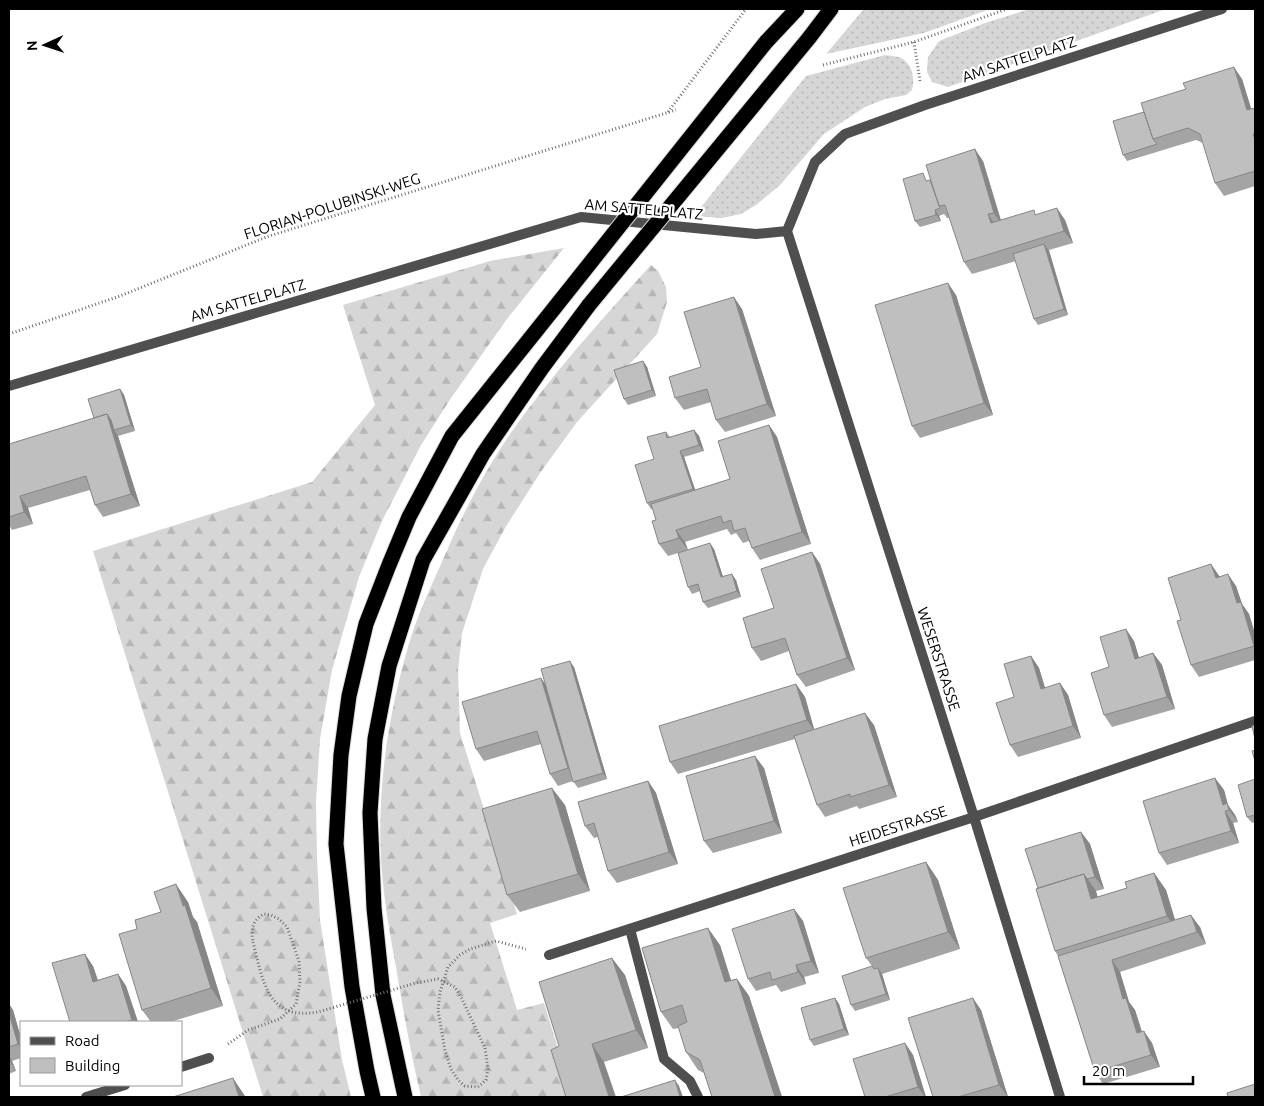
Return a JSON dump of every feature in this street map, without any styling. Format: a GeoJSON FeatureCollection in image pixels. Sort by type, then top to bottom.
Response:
{"type":"FeatureCollection","features":[{"type":"Feature","properties":{"kind":"highway"},"geometry":{"type":"LineString","coordinates":[[766,42],[785,9]]}},
{"type":"Feature","properties":{"kind":"highway"},"geometry":{"type":"LineString","coordinates":[[373,1097],[352,986],[336,844],[342,755],[349,696],[366,624],[409,517],[452,436],[766,42],[797,9]]}},
{"type":"Feature","properties":{"kind":"highway"},"geometry":{"type":"LineString","coordinates":[[405,1097],[383,996],[374,908],[370,813],[375,739],[389,666],[423,560],[483,454],[542,368],[590,305],[809,38],[830,9]]}},
{"type":"Feature","properties":{"kind":"street","name":"AM SATTELPLATZ"},"geometry":{"type":"LineString","coordinates":[[9,386],[581,217],[756,234],[787,231],[815,162],[845,134],[925,105],[1222,9]]}},
{"type":"Feature","properties":{"kind":"street","name":"WESERSTRASSE"},"geometry":{"type":"LineString","coordinates":[[787,231],[974,817],[1060,1097]]}},
{"type":"Feature","properties":{"kind":"street","name":"HEIDESTRASSE"},"geometry":{"type":"LineString","coordinates":[[549,955],[974,817],[1255,721]]}},
{"type":"Feature","properties":{"kind":"street"},"geometry":{"type":"LineString","coordinates":[[630,929],[664,1059],[690,1082],[698,1097]]}},
{"type":"Feature","properties":{"kind":"street"},"geometry":{"type":"LineString","coordinates":[[182,1067],[209,1058]]}},
{"type":"Feature","properties":{"kind":"street"},"geometry":{"type":"LineString","coordinates":[[86,1097],[122,1086]]}},
{"type":"Feature","properties":{"kind":"path","name":"FLORIAN-POLUBINSKI-WEG"},"geometry":{"type":"LineString","coordinates":[[9,334],[120,296],[269,236],[668,112],[746,9]]}},
{"type":"Feature","properties":{"kind":"path"},"geometry":{"type":"LineString","coordinates":[[820,65],[914,42],[1007,9]]}},
{"type":"Feature","properties":{"kind":"path"},"geometry":{"type":"LineString","coordinates":[[914,42],[925,105]]}},
{"type":"Feature","properties":{"kind":"path"},"geometry":{"type":"LineString","coordinates":[[209,1058],[248,1030],[280,1019],[296,1004],[300,982],[299,961],[286,927],[271,914],[264,914],[254,924],[253,942],[267,989],[276,1004],[285,1010],[306,1014],[318,1012],[416,983],[438,979],[455,987],[485,1048],[488,1069],[486,1080],[478,1086],[465,1086],[458,1080],[451,1069],[440,1027],[438,1010],[440,992],[448,967],[460,955],[470,949],[496,941],[549,955]]}},
{"type":"Feature","properties":{"kind":"green space"},"geometry":{"type":"Polygon","coordinates":[[[864,9],[990,9],[924,33],[826,54],[864,9]]]}},
{"type":"Feature","properties":{"kind":"green space"},"geometry":{"type":"Polygon","coordinates":[[[1030,9],[1166,9],[948,87],[932,82],[927,72],[928,57],[939,41],[985,23],[1030,9]]]}},
{"type":"Feature","properties":{"kind":"green space"},"geometry":{"type":"Polygon","coordinates":[[[885,55],[899,57],[908,64],[913,77],[912,90],[906,95],[885,99],[865,107],[824,134],[779,186],[756,205],[741,214],[722,218],[694,216],[806,76],[885,55]]]}},
{"type":"Feature","properties":{"kind":"green space"},"geometry":{"type":"Polygon","coordinates":[[[564,248],[507,319],[451,398],[421,445],[382,521],[359,577],[332,670],[320,739],[316,802],[320,920],[342,1060],[351,1097],[263,1097],[93,551],[312,482],[375,405],[343,305],[490,261],[564,248]]]}},
{"type":"Feature","properties":{"kind":"green space"},"geometry":{"type":"Polygon","coordinates":[[[651,265],[658,271],[666,287],[667,302],[657,334],[577,422],[540,473],[505,528],[483,569],[462,633],[458,670],[460,733],[517,914],[490,923],[517,1010],[544,1003],[573,1097],[421,1097],[407,1032],[391,939],[381,858],[380,829],[383,772],[392,714],[405,658],[420,612],[452,539],[474,493],[500,448],[560,368],[651,265]]]}},
{"type":"Feature","properties":{"kind":"building"},"geometry":{"type":"Polygon","coordinates":[[[1234,67],[1247,110],[1255,108],[1255,134],[1253,134],[1255,140],[1255,171],[1215,183],[1200,134],[1188,128],[1153,139],[1141,103],[1186,89],[1183,83],[1234,67]]]}},
{"type":"Feature","properties":{"kind":"building"},"geometry":{"type":"Polygon","coordinates":[[[1144,112],[1153,139],[1157,144],[1123,155],[1113,121],[1144,112]]]}},
{"type":"Feature","properties":{"kind":"building"},"geometry":{"type":"Polygon","coordinates":[[[975,149],[994,213],[988,214],[991,223],[1034,210],[1035,215],[1057,208],[1064,231],[964,262],[945,205],[939,206],[926,165],[975,149]]]}},
{"type":"Feature","properties":{"kind":"building"},"geometry":{"type":"Polygon","coordinates":[[[923,173],[926,181],[930,180],[940,208],[935,210],[936,215],[915,221],[903,179],[923,173]]]}},
{"type":"Feature","properties":{"kind":"building"},"geometry":{"type":"Polygon","coordinates":[[[1044,244],[1064,309],[1034,319],[1013,254],[1044,244]]]}},
{"type":"Feature","properties":{"kind":"building"},"geometry":{"type":"Polygon","coordinates":[[[948,283],[984,403],[912,426],[875,305],[948,283]]]}},
{"type":"Feature","properties":{"kind":"building"},"geometry":{"type":"Polygon","coordinates":[[[734,297],[767,404],[716,420],[707,389],[675,398],[669,377],[701,367],[684,312],[734,297]]]}},
{"type":"Feature","properties":{"kind":"building"},"geometry":{"type":"Polygon","coordinates":[[[643,361],[652,390],[624,399],[614,370],[643,361]]]}},
{"type":"Feature","properties":{"kind":"building"},"geometry":{"type":"Polygon","coordinates":[[[120,389],[131,425],[114,430],[107,414],[94,418],[88,399],[120,389]]]}},
{"type":"Feature","properties":{"kind":"building"},"geometry":{"type":"Polygon","coordinates":[[[107,414],[131,494],[95,505],[86,476],[20,496],[24,512],[9,517],[9,444],[107,414]]]}},
{"type":"Feature","properties":{"kind":"building"},"geometry":{"type":"Polygon","coordinates":[[[769,425],[802,532],[752,548],[745,528],[734,531],[731,520],[723,523],[721,516],[676,530],[679,538],[659,544],[652,521],[656,520],[651,504],[730,479],[718,441],[769,425]]]}},
{"type":"Feature","properties":{"kind":"building"},"geometry":{"type":"Polygon","coordinates":[[[694,430],[699,445],[680,451],[693,489],[647,503],[635,465],[654,459],[647,437],[666,432],[667,438],[694,430]]]}},
{"type":"Feature","properties":{"kind":"building"},"geometry":{"type":"Polygon","coordinates":[[[710,543],[721,577],[732,574],[737,591],[703,602],[698,584],[688,587],[678,553],[710,543]]]}},
{"type":"Feature","properties":{"kind":"building"},"geometry":{"type":"Polygon","coordinates":[[[812,552],[847,658],[797,675],[785,638],[752,648],[743,618],[774,608],[761,569],[812,552]]]}},
{"type":"Feature","properties":{"kind":"building"},"geometry":{"type":"Polygon","coordinates":[[[1211,564],[1216,578],[1228,574],[1237,603],[1241,602],[1254,646],[1191,665],[1177,621],[1181,620],[1168,578],[1211,564]]]}},
{"type":"Feature","properties":{"kind":"building"},"geometry":{"type":"Polygon","coordinates":[[[1126,629],[1135,659],[1153,653],[1167,697],[1104,715],[1091,673],[1109,667],[1100,637],[1126,629]]]}},
{"type":"Feature","properties":{"kind":"building"},"geometry":{"type":"Polygon","coordinates":[[[1031,656],[1041,689],[1060,683],[1073,726],[1010,745],[996,703],[1014,697],[1004,664],[1031,656]]]}},
{"type":"Feature","properties":{"kind":"building"},"geometry":{"type":"Polygon","coordinates":[[[570,661],[603,773],[573,782],[541,669],[570,661]]]}},
{"type":"Feature","properties":{"kind":"building"},"geometry":{"type":"Polygon","coordinates":[[[541,678],[568,768],[550,774],[537,731],[476,749],[462,702],[541,678]]]}},
{"type":"Feature","properties":{"kind":"building"},"geometry":{"type":"Polygon","coordinates":[[[796,684],[807,720],[670,762],[659,726],[796,684]]]}},
{"type":"Feature","properties":{"kind":"building"},"geometry":{"type":"Polygon","coordinates":[[[865,713],[889,785],[850,797],[850,794],[817,805],[794,736],[865,713]]]}},
{"type":"Feature","properties":{"kind":"building"},"geometry":{"type":"Polygon","coordinates":[[[1255,725],[1255,739],[1252,726],[1255,725]]]}},
{"type":"Feature","properties":{"kind":"building"},"geometry":{"type":"Polygon","coordinates":[[[1255,750],[1255,761],[1252,751],[1255,750]]]}},
{"type":"Feature","properties":{"kind":"building"},"geometry":{"type":"Polygon","coordinates":[[[755,756],[774,821],[704,841],[686,776],[755,756]]]}},
{"type":"Feature","properties":{"kind":"building"},"geometry":{"type":"Polygon","coordinates":[[[1215,778],[1223,805],[1227,803],[1229,810],[1225,811],[1231,831],[1159,853],[1143,801],[1215,778]]]}},
{"type":"Feature","properties":{"kind":"building"},"geometry":{"type":"Polygon","coordinates":[[[1255,779],[1255,815],[1247,817],[1238,785],[1255,779]]]}},
{"type":"Feature","properties":{"kind":"building"},"geometry":{"type":"Polygon","coordinates":[[[648,781],[669,852],[608,871],[594,823],[585,826],[578,802],[648,781]]]}},
{"type":"Feature","properties":{"kind":"building"},"geometry":{"type":"Polygon","coordinates":[[[552,788],[578,874],[507,895],[482,809],[552,788]]]}},
{"type":"Feature","properties":{"kind":"building"},"geometry":{"type":"Polygon","coordinates":[[[1081,832],[1095,877],[1087,879],[1084,874],[1038,888],[1025,849],[1081,832]]]}},
{"type":"Feature","properties":{"kind":"building"},"geometry":{"type":"Polygon","coordinates":[[[926,862],[948,932],[866,958],[843,888],[926,862]]]}},
{"type":"Feature","properties":{"kind":"building"},"geometry":{"type":"Polygon","coordinates":[[[1154,873],[1167,916],[1055,951],[1036,889],[1084,874],[1091,899],[1127,888],[1125,882],[1154,873]]]}},
{"type":"Feature","properties":{"kind":"building"},"geometry":{"type":"Polygon","coordinates":[[[176,884],[183,906],[185,905],[211,988],[142,1010],[119,934],[137,929],[135,920],[161,912],[154,892],[176,884]]]}},
{"type":"Feature","properties":{"kind":"building"},"geometry":{"type":"Polygon","coordinates":[[[794,909],[811,961],[796,965],[798,972],[772,980],[770,972],[748,979],[732,929],[794,909]]]}},
{"type":"Feature","properties":{"kind":"building"},"geometry":{"type":"Polygon","coordinates":[[[1191,915],[1197,932],[1112,960],[1123,999],[1126,998],[1137,1033],[1144,1031],[1151,1055],[1095,1072],[1058,956],[1191,915]]]}},
{"type":"Feature","properties":{"kind":"building"},"geometry":{"type":"Polygon","coordinates":[[[708,928],[725,982],[737,979],[775,1097],[712,1097],[700,1060],[686,1052],[678,1026],[687,1022],[682,1005],[661,1012],[642,948],[708,928]]]}},
{"type":"Feature","properties":{"kind":"building"},"geometry":{"type":"Polygon","coordinates":[[[85,954],[93,982],[118,974],[132,1020],[70,1021],[52,963],[85,954]]]}},
{"type":"Feature","properties":{"kind":"building"},"geometry":{"type":"Polygon","coordinates":[[[612,958],[636,1030],[592,1044],[609,1097],[566,1097],[551,1050],[559,1046],[539,982],[612,958]]]}},
{"type":"Feature","properties":{"kind":"building"},"geometry":{"type":"Polygon","coordinates":[[[872,966],[874,969],[878,968],[886,994],[851,1005],[842,976],[872,966]]]}},
{"type":"Feature","properties":{"kind":"building"},"geometry":{"type":"Polygon","coordinates":[[[835,998],[844,1029],[810,1040],[801,1008],[835,998]]]}},
{"type":"Feature","properties":{"kind":"building"},"geometry":{"type":"Polygon","coordinates":[[[973,998],[999,1085],[958,1097],[933,1097],[908,1018],[973,998]]]}},
{"type":"Feature","properties":{"kind":"building"},"geometry":{"type":"Polygon","coordinates":[[[9,1013],[18,1044],[9,1047],[9,1013]]]}},
{"type":"Feature","properties":{"kind":"building"},"geometry":{"type":"Polygon","coordinates":[[[905,1043],[918,1087],[885,1097],[865,1097],[853,1059],[905,1043]]]}},
{"type":"Feature","properties":{"kind":"building"},"geometry":{"type":"Polygon","coordinates":[[[233,1078],[239,1097],[173,1097],[233,1078]]]}},
{"type":"Feature","properties":{"kind":"building"},"geometry":{"type":"Polygon","coordinates":[[[675,1080],[680,1097],[621,1097],[675,1080]]]}},
{"type":"Feature","properties":{"kind":"building"},"geometry":{"type":"Polygon","coordinates":[[[1255,1084],[1255,1097],[1228,1097],[1227,1093],[1255,1084]]]}}]}
